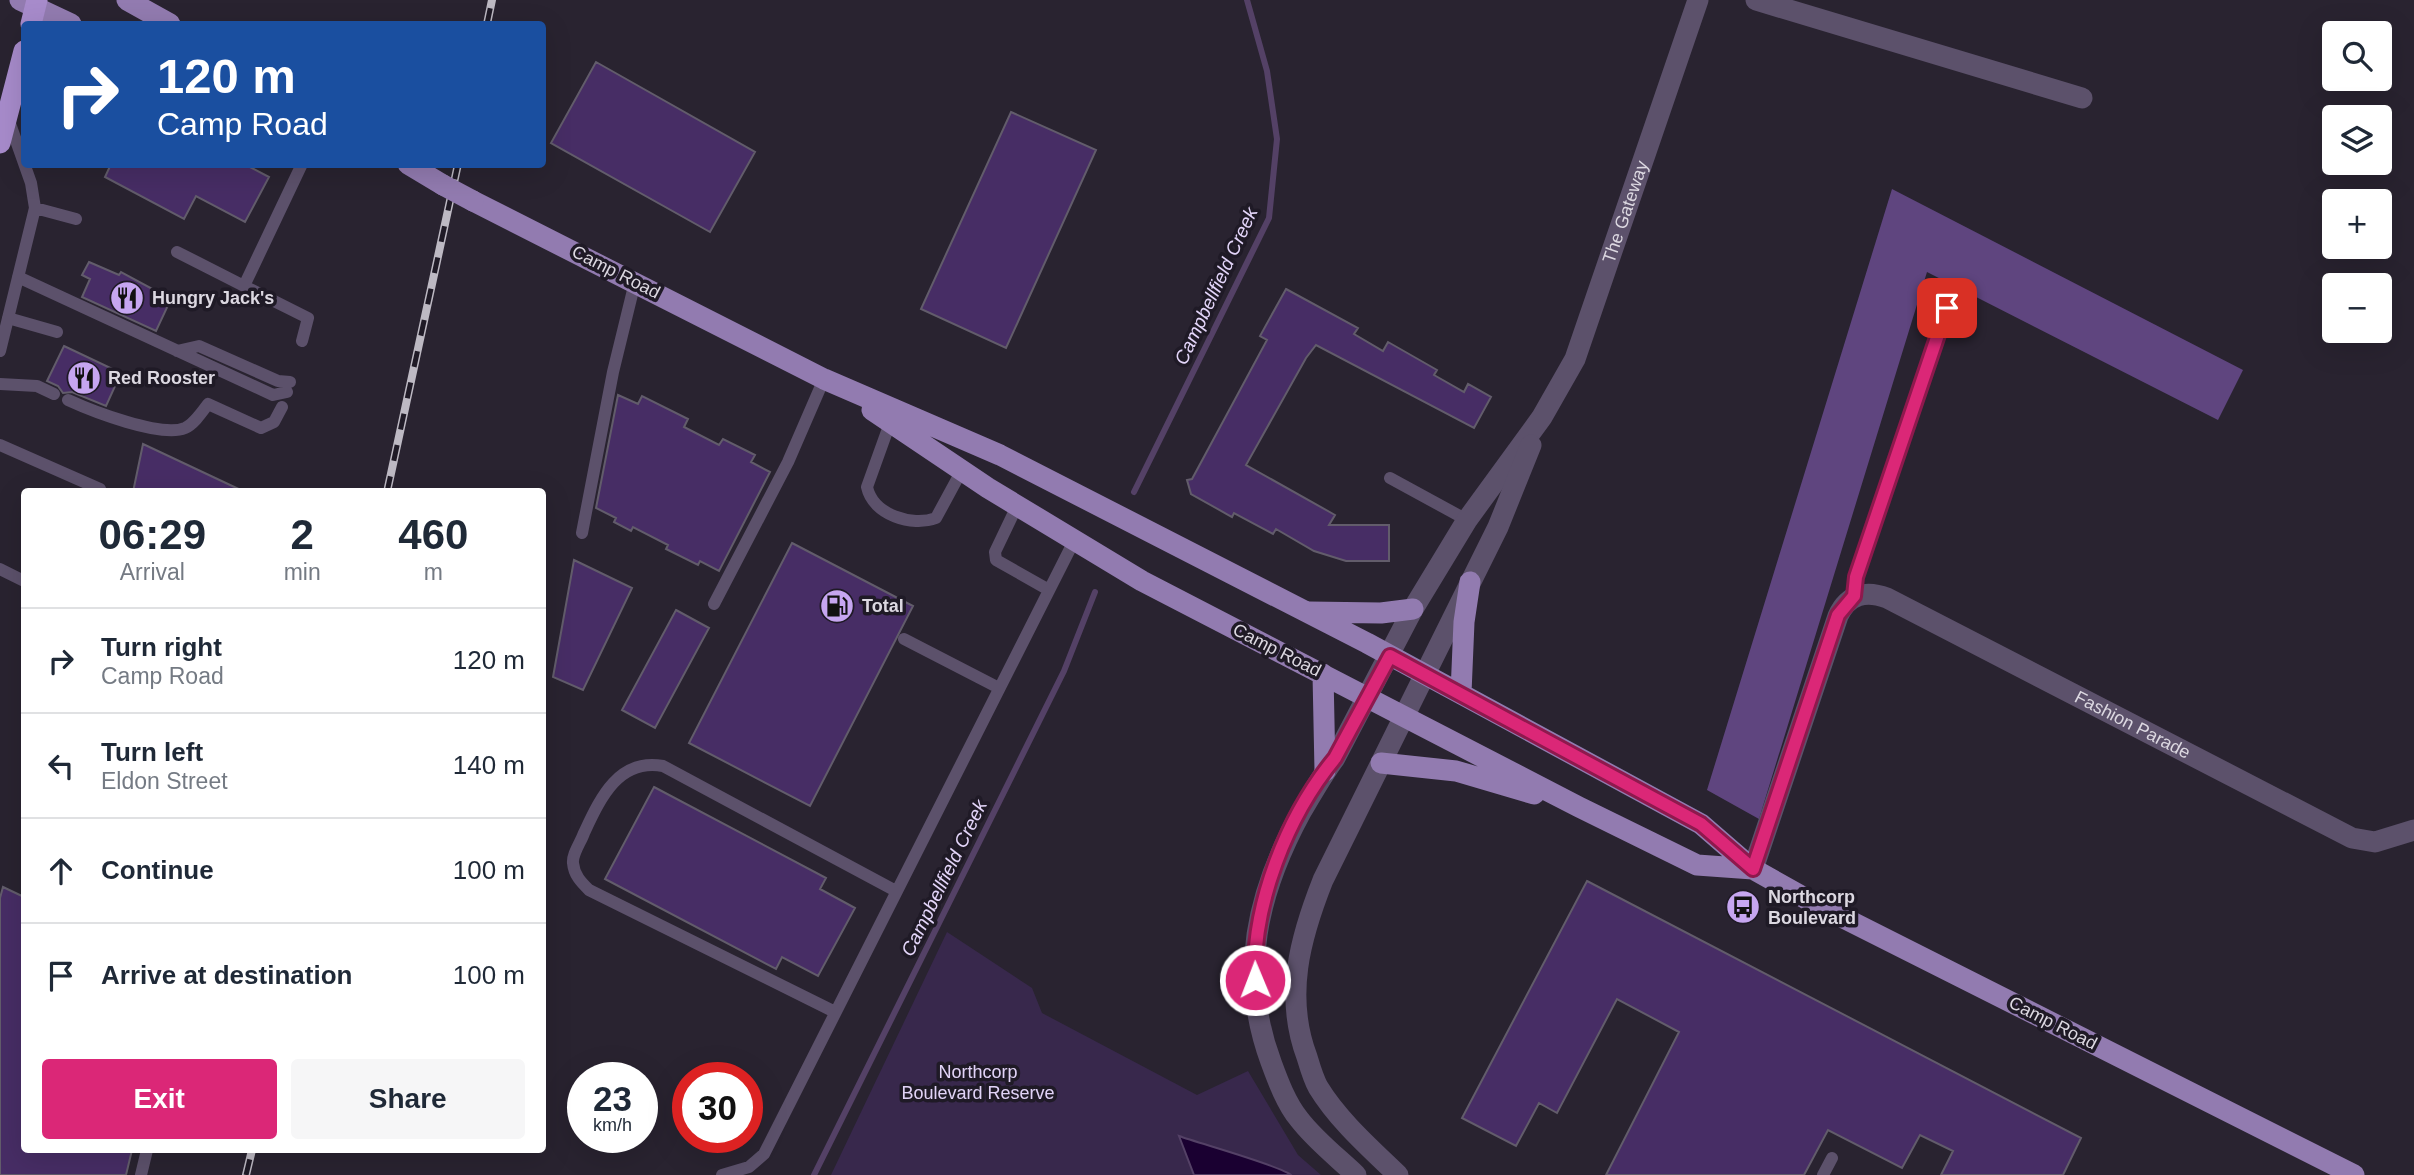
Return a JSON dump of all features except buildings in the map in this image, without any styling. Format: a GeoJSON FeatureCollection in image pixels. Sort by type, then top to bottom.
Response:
{"type":"FeatureCollection","features":[{"type":"Feature","properties":{"kind":"highway"},"geometry":{"type":"LineString","coordinates":[[0,143],[20,83]]}},
{"type":"Feature","properties":{"kind":"main road"},"geometry":{"type":"LineString","coordinates":[[127,0],[165,21]]}},
{"type":"Feature","properties":{"kind":"main road"},"geometry":{"type":"LineString","coordinates":[[31,8],[64,21]]}},
{"type":"Feature","properties":{"kind":"main road","name":"Camp Road"},"geometry":{"type":"LineString","coordinates":[[415,168],[473,201],[824,379],[1000,455],[1307,611],[1701,824],[1753,869],[2354,1175]]}},
{"type":"Feature","properties":{"kind":"main road","name":"Camp Road"},"geometry":{"type":"LineString","coordinates":[[824,379],[1017,506],[1142,581],[1579,807],[1697,865],[1753,869]]}},
{"type":"Feature","properties":{"kind":"main road"},"geometry":{"type":"LineString","coordinates":[[1461,693],[1464,622],[1470,582]]}},
{"type":"Feature","properties":{"kind":"main road"},"geometry":{"type":"LineString","coordinates":[[1307,611],[1381,613],[1413,609]]}},
{"type":"Feature","properties":{"kind":"main road"},"geometry":{"type":"LineString","coordinates":[[1323,674],[1325,771]]}},
{"type":"Feature","properties":{"kind":"main road"},"geometry":{"type":"LineString","coordinates":[[1381,763],[1456,771],[1579,807]]}},
{"type":"Feature","properties":{"kind":"street","name":"The Gateway"},"geometry":{"type":"LineString","coordinates":[[1424,673],[1498,527],[1542,417],[1583,337],[1698,0]]}},
{"type":"Feature","properties":{"kind":"street"},"geometry":{"type":"LineString","coordinates":[[1756,0],[2082,98]]}},
{"type":"Feature","properties":{"kind":"street","name":"The Gateway"},"geometry":{"type":"LineString","coordinates":[[1390,656],[1413,609],[1467,520],[1542,417]]}},
{"type":"Feature","properties":{"kind":"street","name":"Fashion Parade"},"geometry":{"type":"LineString","coordinates":[[1854,596],[1875,594],[1887,598],[2352,838],[2375,842],[2414,830]]}},
{"type":"Feature","properties":{"kind":"street"},"geometry":{"type":"LineString","coordinates":[[1753,869],[1838,615],[1854,596]]}},
{"type":"Feature","properties":{"kind":"street"},"geometry":{"type":"LineString","coordinates":[[1356,1175],[1298,1119],[1279,1085],[1255,1012],[1253,949],[1267,887],[1279,852],[1335,758],[1390,656]]}},
{"type":"Feature","properties":{"kind":"street"},"geometry":{"type":"LineString","coordinates":[[1398,1175],[1361,1140],[1317,1086],[1297,1031],[1296,964],[1308,916],[1424,673]]}},
{"type":"Feature","properties":{"kind":"lane"},"geometry":{"type":"LineString","coordinates":[[8,117],[21,154]]}},
{"type":"Feature","properties":{"kind":"lane"},"geometry":{"type":"LineString","coordinates":[[0,351],[35,208],[26,168]]}},
{"type":"Feature","properties":{"kind":"lane"},"geometry":{"type":"LineString","coordinates":[[244,286],[301,168]]}},
{"type":"Feature","properties":{"kind":"lane"},"geometry":{"type":"LineString","coordinates":[[35,208],[76,219]]}},
{"type":"Feature","properties":{"kind":"lane"},"geometry":{"type":"LineString","coordinates":[[177,252],[307,318],[302,341]]}},
{"type":"Feature","properties":{"kind":"lane"},"geometry":{"type":"LineString","coordinates":[[18,277],[273,395],[288,387]]}},
{"type":"Feature","properties":{"kind":"lane"},"geometry":{"type":"LineString","coordinates":[[582,533],[613,372],[635,282]]}},
{"type":"Feature","properties":{"kind":"lane"},"geometry":{"type":"LineString","coordinates":[[1854,596],[1856,577],[1947,308]]}},
{"type":"Feature","properties":{"kind":"lane"},"geometry":{"type":"LineString","coordinates":[[8,318],[57,332]]}},
{"type":"Feature","properties":{"kind":"lane"},"geometry":{"type":"LineString","coordinates":[[714,604],[788,462],[824,379]]}},
{"type":"Feature","properties":{"kind":"lane"},"geometry":{"type":"LineString","coordinates":[[0,384],[37,387],[54,394]]}},
{"type":"Feature","properties":{"kind":"lane"},"geometry":{"type":"LineString","coordinates":[[68,400],[103,414],[175,430],[186,427],[208,404],[261,428],[274,422],[282,407]]}},
{"type":"Feature","properties":{"kind":"lane"},"geometry":{"type":"LineString","coordinates":[[890,422],[867,486],[875,503],[885,510],[915,522],[936,518],[962,470]]}},
{"type":"Feature","properties":{"kind":"lane"},"geometry":{"type":"LineString","coordinates":[[0,445],[98,488]]}},
{"type":"Feature","properties":{"kind":"lane"},"geometry":{"type":"LineString","coordinates":[[1390,478],[1467,520]]}},
{"type":"Feature","properties":{"kind":"lane"},"geometry":{"type":"LineString","coordinates":[[1017,506],[995,552],[996,560],[1049,590]]}},
{"type":"Feature","properties":{"kind":"lane"},"geometry":{"type":"LineString","coordinates":[[722,1175],[749,1167],[764,1154],[1073,541]]}},
{"type":"Feature","properties":{"kind":"lane"},"geometry":{"type":"LineString","coordinates":[[0,569],[21,580]]}},
{"type":"Feature","properties":{"kind":"lane"},"geometry":{"type":"LineString","coordinates":[[904,639],[999,688]]}},
{"type":"Feature","properties":{"kind":"lane"},"geometry":{"type":"LineString","coordinates":[[835,1012],[589,890],[576,877],[572,860],[601,797],[623,774],[646,763],[663,766],[896,891]]}},
{"type":"Feature","properties":{"kind":"lane"},"geometry":{"type":"LineString","coordinates":[[141,1175],[146,1153]]}},
{"type":"Feature","properties":{"kind":"lane"},"geometry":{"type":"LineString","coordinates":[[1823,1175],[1832,1158]]}},
{"type":"Feature","properties":{"kind":"green space","name":"Northcorp Boulevard Reserve"},"geometry":{"type":"Polygon","coordinates":[[[947,932],[1032,988],[1042,1013],[1197,1095],[1248,1071],[1298,1155],[1321,1175],[831,1175],[947,932]]]}},
{"type":"Feature","properties":{"kind":"shaded area"},"geometry":{"type":"Polygon","coordinates":[[[1892,189],[2243,370],[2218,420],[1927,272],[1759,819],[1707,790],[1892,189]]]}},
{"type":"Feature","properties":{"kind":"shaded area"},"geometry":{"type":"Polygon","coordinates":[[[1179,1136],[1257,1161],[1291,1175],[1194,1175],[1179,1136]]]}},
{"type":"Feature","properties":{"kind":"waterway","name":"Campbellfield Creek"},"geometry":{"type":"LineString","coordinates":[[1134,492],[1269,218],[1277,139],[1267,71],[1247,0]]}},
{"type":"Feature","properties":{"kind":"waterway","name":"Campbellfield Creek"},"geometry":{"type":"LineString","coordinates":[[814,1175],[1064,671],[1095,592]]}},
{"type":"Feature","properties":{"kind":"railway"},"geometry":{"type":"LineString","coordinates":[[488,21],[492,0]]}},
{"type":"Feature","properties":{"kind":"railway"},"geometry":{"type":"LineString","coordinates":[[388,488],[457,168]]}},
{"type":"Feature","properties":{"kind":"railway"},"geometry":{"type":"LineString","coordinates":[[246,1175],[251,1153]]}},
{"type":"Feature","properties":{"kind":"place","name":"Hungry Jack's"},"geometry":{"type":"Point","coordinates":[127,298]}},
{"type":"Feature","properties":{"kind":"place","name":"Red Rooster"},"geometry":{"type":"Point","coordinates":[84,378]}},
{"type":"Feature","properties":{"kind":"place","name":"Total"},"geometry":{"type":"Point","coordinates":[837,606]}},
{"type":"Feature","properties":{"kind":"place","name":"Northcorp Boulevard"},"geometry":{"type":"Point","coordinates":[1743,907]}},
{"type":"Feature","properties":{"kind":"route"},"geometry":{"type":"LineString","coordinates":[[1255,980],[1253,949],[1267,887],[1279,852],[1352,728],[1390,656],[1701,824],[1753,869],[1838,615],[1854,596],[1856,577],[1947,308]]}}]}
